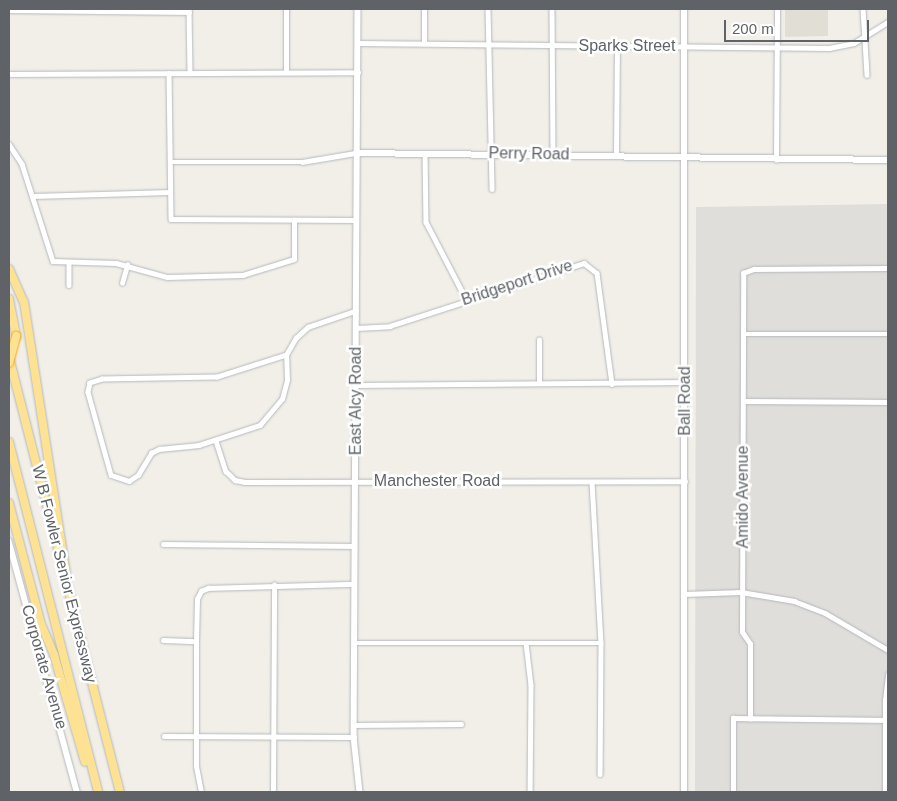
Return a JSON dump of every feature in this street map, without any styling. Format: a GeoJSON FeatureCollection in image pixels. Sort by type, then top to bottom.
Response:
{"type":"FeatureCollection","features":[{"type":"Feature","properties":{"kind":"highway"},"geometry":{"type":"LineString","coordinates":[[11,272],[24,302],[66,561],[66,582]]}},
{"type":"Feature","properties":{"kind":"highway"},"geometry":{"type":"LineString","coordinates":[[9,299],[16,336],[9,363]]}},
{"type":"Feature","properties":{"kind":"highway","name":"W B Fowler Senior Expressway"},"geometry":{"type":"LineString","coordinates":[[9,355],[120,792]]}},
{"type":"Feature","properties":{"kind":"highway","name":"W B Fowler Senior Expressway"},"geometry":{"type":"LineString","coordinates":[[9,442],[97,792]]}},
{"type":"Feature","properties":{"kind":"highway"},"geometry":{"type":"LineString","coordinates":[[9,503],[41,624],[54,655],[79,745],[97,792]]}},
{"type":"Feature","properties":{"kind":"main road","name":"Ball Road"},"geometry":{"type":"LineString","coordinates":[[684,9],[686,382],[684,792]]}},
{"type":"Feature","properties":{"kind":"street"},"geometry":{"type":"LineString","coordinates":[[286,9],[286,72]]}},
{"type":"Feature","properties":{"kind":"street","name":"East Alcy Road"},"geometry":{"type":"LineString","coordinates":[[358,9],[354,737],[360,792]]}},
{"type":"Feature","properties":{"kind":"street"},"geometry":{"type":"LineString","coordinates":[[424,9],[424,43]]}},
{"type":"Feature","properties":{"kind":"street"},"geometry":{"type":"LineString","coordinates":[[488,9],[492,189]]}},
{"type":"Feature","properties":{"kind":"street"},"geometry":{"type":"LineString","coordinates":[[552,9],[553,155]]}},
{"type":"Feature","properties":{"kind":"street"},"geometry":{"type":"LineString","coordinates":[[776,160],[777,9]]}},
{"type":"Feature","properties":{"kind":"street"},"geometry":{"type":"LineString","coordinates":[[863,9],[863,35],[867,75]]}},
{"type":"Feature","properties":{"kind":"street"},"geometry":{"type":"LineString","coordinates":[[9,10],[189,10],[190,73]]}},
{"type":"Feature","properties":{"kind":"street","name":"Sparks Street"},"geometry":{"type":"LineString","coordinates":[[358,43],[842,47],[888,22]]}},
{"type":"Feature","properties":{"kind":"street"},"geometry":{"type":"LineString","coordinates":[[616,155],[617,46]]}},
{"type":"Feature","properties":{"kind":"street"},"geometry":{"type":"LineString","coordinates":[[9,74],[358,72]]}},
{"type":"Feature","properties":{"kind":"street"},"geometry":{"type":"LineString","coordinates":[[169,73],[172,219],[356,220]]}},
{"type":"Feature","properties":{"kind":"street"},"geometry":{"type":"LineString","coordinates":[[9,144],[22,164],[52,261],[127,266],[167,277],[189,278],[243,275],[288,264],[294,259],[294,220]]}},
{"type":"Feature","properties":{"kind":"street","name":"Perry Road"},"geometry":{"type":"LineString","coordinates":[[170,162],[302,162],[356,153],[684,155],[776,160],[888,160]]}},
{"type":"Feature","properties":{"kind":"street"},"geometry":{"type":"LineString","coordinates":[[425,153],[426,222],[466,299]]}},
{"type":"Feature","properties":{"kind":"street"},"geometry":{"type":"LineString","coordinates":[[33,196],[170,192]]}},
{"type":"Feature","properties":{"kind":"street"},"geometry":{"type":"LineString","coordinates":[[69,262],[69,284]]}},
{"type":"Feature","properties":{"kind":"street","name":"Bridgeport Drive"},"geometry":{"type":"LineString","coordinates":[[356,328],[390,326],[577,262],[592,267],[597,273],[612,384]]}},
{"type":"Feature","properties":{"kind":"street"},"geometry":{"type":"LineString","coordinates":[[122,283],[127,266]]}},
{"type":"Feature","properties":{"kind":"street","name":"Amido Avenue"},"geometry":{"type":"LineString","coordinates":[[750,719],[750,644],[742,632],[741,592],[743,274],[754,269],[888,268]]}},
{"type":"Feature","properties":{"kind":"street"},"geometry":{"type":"LineString","coordinates":[[286,355],[217,377],[102,379],[90,383],[88,392],[111,476],[119,481],[129,482],[138,476],[151,453],[159,449],[216,440],[250,430],[274,413],[282,399],[287,380],[286,355],[290,345],[308,327],[355,311]]}},
{"type":"Feature","properties":{"kind":"street"},"geometry":{"type":"LineString","coordinates":[[744,334],[888,334]]}},
{"type":"Feature","properties":{"kind":"street"},"geometry":{"type":"LineString","coordinates":[[539,340],[539,384]]}},
{"type":"Feature","properties":{"kind":"street"},"geometry":{"type":"LineString","coordinates":[[356,385],[686,382]]}},
{"type":"Feature","properties":{"kind":"street"},"geometry":{"type":"LineString","coordinates":[[743,402],[888,402]]}},
{"type":"Feature","properties":{"kind":"street","name":"Manchester Road"},"geometry":{"type":"LineString","coordinates":[[216,440],[226,472],[235,480],[685,481]]}},
{"type":"Feature","properties":{"kind":"street"},"geometry":{"type":"LineString","coordinates":[[592,482],[601,643],[600,774]]}},
{"type":"Feature","properties":{"kind":"street","name":"Corporate Avenue"},"geometry":{"type":"LineString","coordinates":[[9,541],[77,792]]}},
{"type":"Feature","properties":{"kind":"street"},"geometry":{"type":"LineString","coordinates":[[163,544],[354,546]]}},
{"type":"Feature","properties":{"kind":"street"},"geometry":{"type":"LineString","coordinates":[[201,792],[196,766],[196,641],[197,599],[201,591],[208,588],[354,584]]}},
{"type":"Feature","properties":{"kind":"street"},"geometry":{"type":"LineString","coordinates":[[273,792],[274,585]]}},
{"type":"Feature","properties":{"kind":"street"},"geometry":{"type":"LineString","coordinates":[[684,594],[741,592],[778,597],[814,608],[888,650]]}},
{"type":"Feature","properties":{"kind":"street"},"geometry":{"type":"LineString","coordinates":[[163,640],[196,641]]}},
{"type":"Feature","properties":{"kind":"street"},"geometry":{"type":"LineString","coordinates":[[354,643],[601,643]]}},
{"type":"Feature","properties":{"kind":"street"},"geometry":{"type":"LineString","coordinates":[[526,643],[531,685],[530,792]]}},
{"type":"Feature","properties":{"kind":"street"},"geometry":{"type":"LineString","coordinates":[[885,792],[888,674]]}},
{"type":"Feature","properties":{"kind":"street"},"geometry":{"type":"LineString","coordinates":[[733,792],[733,718],[887,720]]}},
{"type":"Feature","properties":{"kind":"street"},"geometry":{"type":"LineString","coordinates":[[354,725],[461,724]]}},
{"type":"Feature","properties":{"kind":"street"},"geometry":{"type":"LineString","coordinates":[[164,736],[354,737]]}},
{"type":"Feature","properties":{"kind":"shaded area"},"geometry":{"type":"Polygon","coordinates":[[[785,9],[828,9],[828,36],[785,37],[785,9]]]}},
{"type":"Feature","properties":{"kind":"shaded area"},"geometry":{"type":"Polygon","coordinates":[[[888,204],[888,792],[695,792],[696,207],[888,204]]]}}]}
